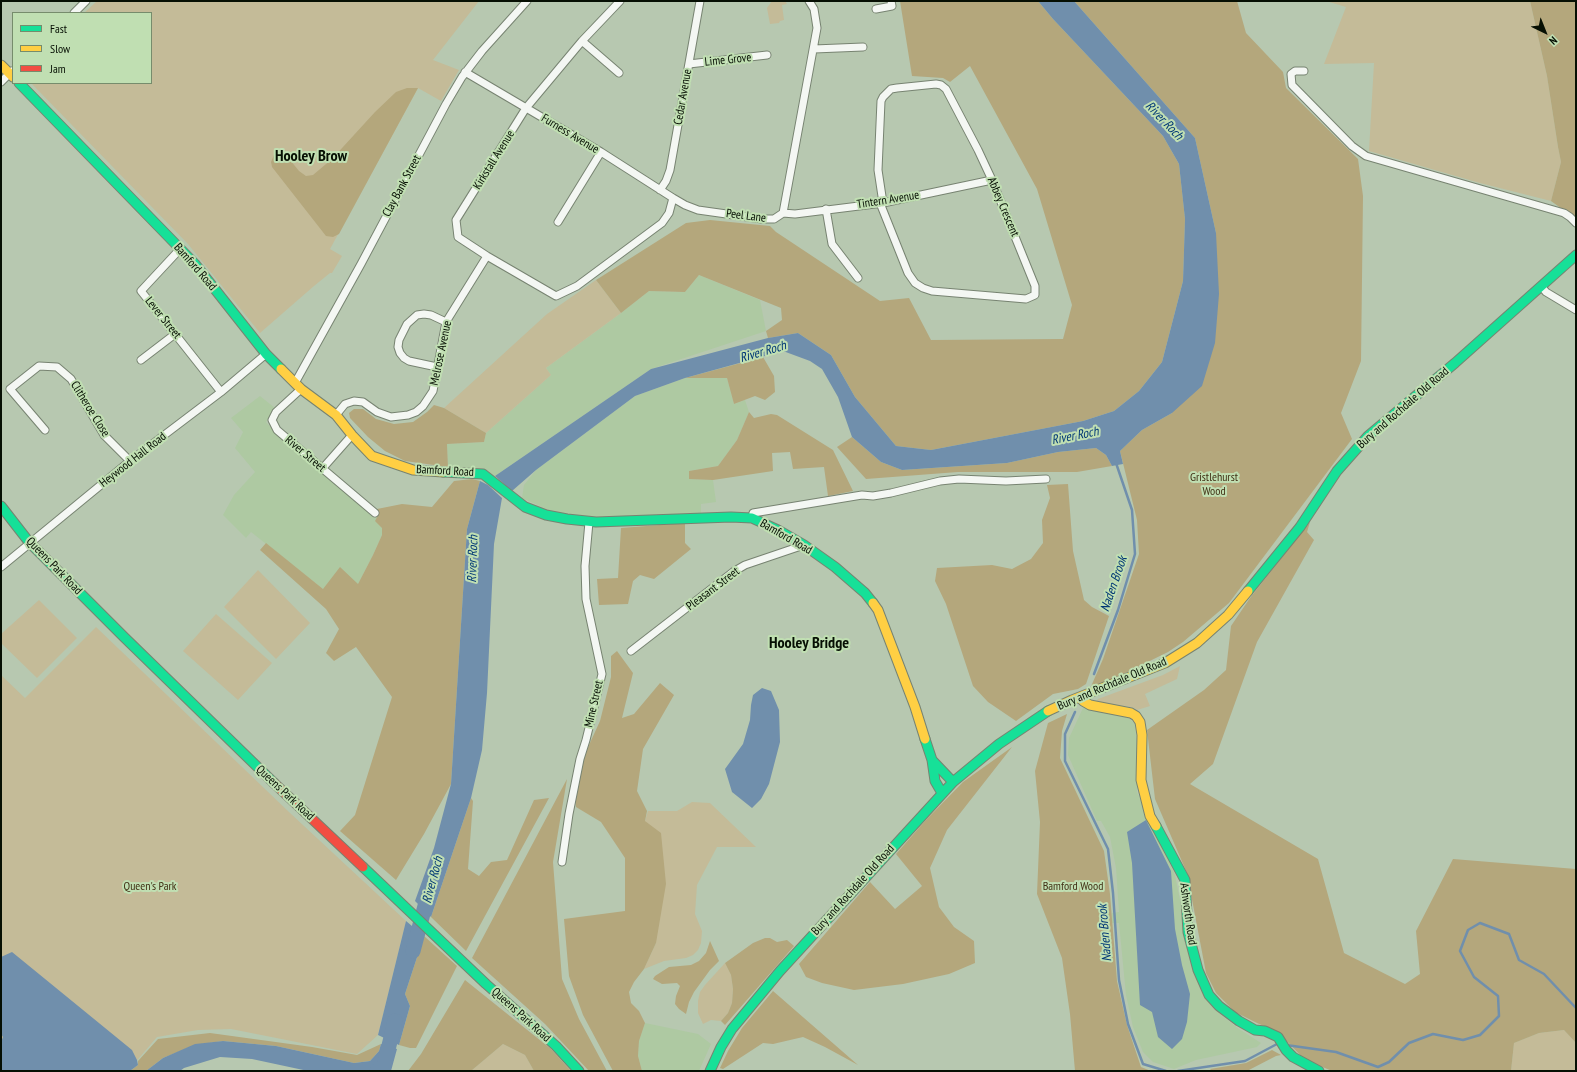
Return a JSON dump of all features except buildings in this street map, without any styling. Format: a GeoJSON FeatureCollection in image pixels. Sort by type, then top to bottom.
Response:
{"type":"FeatureCollection","features":[{"type":"Feature","properties":{"kind":"street"},"geometry":{"type":"LineString","coordinates":[[75,12],[86,1]]}},
{"type":"Feature","properties":{"kind":"street","name":"Clay Bank Street"},"geometry":{"type":"LineString","coordinates":[[298,386],[357,271],[446,104],[465,72],[527,1]]}},
{"type":"Feature","properties":{"kind":"street","name":"Kirkstall Avenue"},"geometry":{"type":"LineString","coordinates":[[620,1],[582,41],[526,108],[456,220],[458,237],[487,256],[556,296],[576,286],[662,223],[674,198]]}},
{"type":"Feature","properties":{"kind":"street","name":"Cedar Avenue"},"geometry":{"type":"LineString","coordinates":[[660,190],[670,170],[700,1]]}},
{"type":"Feature","properties":{"kind":"street","name":"Peel Lane"},"geometry":{"type":"LineString","coordinates":[[674,198],[685,205],[698,210],[762,219],[774,220],[783,213],[817,28],[814,9],[809,1]]}},
{"type":"Feature","properties":{"kind":"street"},"geometry":{"type":"LineString","coordinates":[[876,9],[892,6],[891,1]]}},
{"type":"Feature","properties":{"kind":"street"},"geometry":{"type":"LineString","coordinates":[[582,41],[620,73]]}},
{"type":"Feature","properties":{"kind":"street"},"geometry":{"type":"LineString","coordinates":[[814,49],[863,47]]}},
{"type":"Feature","properties":{"kind":"street","name":"Lime Grove"},"geometry":{"type":"LineString","coordinates":[[689,64],[767,55]]}},
{"type":"Feature","properties":{"kind":"street"},"geometry":{"type":"LineString","coordinates":[[1,65],[12,74],[1,82]]}},
{"type":"Feature","properties":{"kind":"street"},"geometry":{"type":"LineString","coordinates":[[1304,71],[1295,71],[1291,74],[1292,85],[1352,146],[1366,156],[1564,213],[1576,223]]}},
{"type":"Feature","properties":{"kind":"street","name":"Furness Avenue"},"geometry":{"type":"LineString","coordinates":[[465,72],[601,152],[674,198]]}},
{"type":"Feature","properties":{"kind":"street","name":"Bamford Road"},"geometry":{"type":"LineString","coordinates":[[20,84],[181,248],[266,354],[298,386],[336,415],[352,436],[372,456],[413,470],[483,474],[525,507],[546,515],[588,522],[731,517],[752,518],[778,530],[804,545],[835,567],[865,593],[878,610],[915,707],[932,760],[935,781],[942,793]]}},
{"type":"Feature","properties":{"kind":"street","name":"Abbey Crescent"},"geometry":{"type":"LineString","coordinates":[[936,84],[941,85],[946,89],[992,180],[1035,286],[1035,295],[1026,299],[932,291],[923,288],[915,283],[908,273],[881,203],[878,170],[881,101],[886,93],[891,89],[936,84]]}},
{"type":"Feature","properties":{"kind":"street"},"geometry":{"type":"LineString","coordinates":[[558,222],[601,152]]}},
{"type":"Feature","properties":{"kind":"street","name":"Tintern Avenue"},"geometry":{"type":"LineString","coordinates":[[783,213],[795,214],[881,203],[992,180]]}},
{"type":"Feature","properties":{"kind":"street"},"geometry":{"type":"LineString","coordinates":[[826,209],[832,244],[858,278]]}},
{"type":"Feature","properties":{"kind":"street","name":"Lever Street"},"geometry":{"type":"LineString","coordinates":[[181,248],[141,291],[221,392]]}},
{"type":"Feature","properties":{"kind":"street","name":"Bury and Rochdale Old Road"},"geometry":{"type":"LineString","coordinates":[[710,1071],[721,1047],[732,1029],[775,977],[953,782],[999,744],[1046,712],[1165,663],[1197,643],[1228,615],[1300,527],[1337,472],[1368,436],[1455,363],[1576,255]]}},
{"type":"Feature","properties":{"kind":"street","name":"Melrose Avenue"},"geometry":{"type":"LineString","coordinates":[[336,415],[345,404],[354,400],[363,402],[377,412],[391,417],[399,417],[416,412],[423,406],[433,391],[446,322],[487,256]]}},
{"type":"Feature","properties":{"kind":"street"},"geometry":{"type":"LineString","coordinates":[[1541,286],[1546,292],[1576,310]]}},
{"type":"Feature","properties":{"kind":"street"},"geometry":{"type":"LineString","coordinates":[[438,367],[409,361],[404,358],[398,347],[399,340],[407,324],[417,315],[431,315],[446,322]]}},
{"type":"Feature","properties":{"kind":"street"},"geometry":{"type":"LineString","coordinates":[[141,360],[175,334]]}},
{"type":"Feature","properties":{"kind":"street","name":"Heywood Hall Road"},"geometry":{"type":"LineString","coordinates":[[1,567],[29,542],[130,461],[221,392],[266,354]]}},
{"type":"Feature","properties":{"kind":"street","name":"Clitheroe Close"},"geometry":{"type":"LineString","coordinates":[[45,430],[10,390],[39,366],[57,367],[71,378],[104,435],[130,461]]}},
{"type":"Feature","properties":{"kind":"street","name":"River Street"},"geometry":{"type":"LineString","coordinates":[[298,386],[276,412],[272,420],[277,430],[375,513]]}},
{"type":"Feature","properties":{"kind":"street"},"geometry":{"type":"LineString","coordinates":[[322,469],[352,436]]}},
{"type":"Feature","properties":{"kind":"street"},"geometry":{"type":"LineString","coordinates":[[752,518],[753,513],[862,495],[873,496],[891,493],[940,481],[959,479],[1006,481],[1046,479]]}},
{"type":"Feature","properties":{"kind":"street","name":"Queens Park Road"},"geometry":{"type":"LineString","coordinates":[[1,506],[29,542],[243,753],[486,984],[556,1046],[579,1071]]}},
{"type":"Feature","properties":{"kind":"street","name":"Mine Street"},"geometry":{"type":"LineString","coordinates":[[562,862],[569,814],[580,759],[602,674],[586,599],[585,566],[588,522]]}},
{"type":"Feature","properties":{"kind":"street","name":"Pleasant Street"},"geometry":{"type":"LineString","coordinates":[[631,651],[732,572],[745,565],[804,545]]}},
{"type":"Feature","properties":{"kind":"street","name":"Ashworth Road"},"geometry":{"type":"LineString","coordinates":[[1080,697],[1083,701],[1090,705],[1131,713],[1136,716],[1140,722],[1142,735],[1141,780],[1150,816],[1185,880],[1188,932],[1198,970],[1209,995],[1219,1006],[1239,1021],[1255,1030],[1266,1032],[1278,1037],[1286,1050],[1293,1057],[1319,1071]]}},
{"type":"Feature","properties":{"kind":"street","name":"Bamford Road"},"geometry":{"type":"LineString","coordinates":[[932,760],[953,782]]}},
{"type":"Feature","properties":{"kind":"shaded area"},"geometry":{"type":"Polygon","coordinates":[[[699,275],[760,300],[766,331],[651,369],[495,476],[473,468],[448,467],[447,444],[484,442],[486,433],[551,375],[546,368],[649,291],[685,292],[699,275]]]}},
{"type":"Feature","properties":{"kind":"shaded area"},"geometry":{"type":"Polygon","coordinates":[[[685,378],[727,378],[734,404],[745,400],[749,412],[737,440],[718,466],[689,471],[689,479],[713,480],[716,502],[701,504],[701,515],[568,519],[522,498],[524,485],[536,470],[635,396],[685,378]]]}},
{"type":"Feature","properties":{"kind":"shaded area"},"geometry":{"type":"Polygon","coordinates":[[[260,396],[275,408],[266,422],[274,431],[316,469],[378,515],[382,528],[382,535],[358,584],[323,589],[251,532],[246,538],[223,515],[234,495],[255,472],[235,448],[243,432],[231,418],[260,396]]]}},
{"type":"Feature","properties":{"kind":"shaded area"},"geometry":{"type":"Polygon","coordinates":[[[1083,708],[1128,717],[1135,724],[1137,748],[1137,792],[1175,875],[1194,971],[1206,996],[1221,1015],[1261,1043],[1257,1047],[1196,1060],[1174,1069],[1153,1062],[1143,1052],[1133,1027],[1126,995],[1119,923],[1112,923],[1112,913],[1119,912],[1116,868],[1110,837],[1101,821],[1097,821],[1068,755],[1069,738],[1083,708]]]}},
{"type":"Feature","properties":{"kind":"shaded area"},"geometry":{"type":"Polygon","coordinates":[[[645,1023],[698,1034],[711,1044],[699,1071],[642,1071],[638,1056],[639,1041],[645,1023]]]}},
{"type":"Feature","properties":{"kind":"green space"},"geometry":{"type":"Polygon","coordinates":[[[97,1],[479,1],[433,60],[459,70],[441,101],[418,88],[330,249],[342,256],[332,273],[314,286],[260,333],[188,244],[32,84],[152,84],[152,12],[85,12],[97,1]]]}},
{"type":"Feature","properties":{"kind":"green space"},"geometry":{"type":"Polygon","coordinates":[[[772,1],[785,1],[787,4],[782,5],[784,20],[780,21],[779,23],[770,24],[767,8],[772,1]]]}},
{"type":"Feature","properties":{"kind":"green space"},"geometry":{"type":"Polygon","coordinates":[[[900,1],[1038,1],[1053,19],[1163,136],[1179,164],[1185,219],[1183,281],[1162,362],[1139,391],[1114,411],[1083,421],[931,450],[896,446],[855,397],[831,355],[798,333],[768,338],[766,331],[782,320],[781,308],[699,275],[685,292],[649,291],[621,313],[596,280],[686,223],[710,220],[770,226],[776,232],[880,301],[909,298],[931,340],[1063,339],[1072,305],[1037,189],[970,66],[950,82],[943,78],[912,76],[900,1]]]}},
{"type":"Feature","properties":{"kind":"green space","name":"Gristlehurst Wood"},"geometry":{"type":"Polygon","coordinates":[[[1074,1],[1237,1],[1246,33],[1283,72],[1286,88],[1358,159],[1363,196],[1361,361],[1341,413],[1352,439],[1229,603],[1183,642],[1168,652],[1089,691],[1103,659],[1139,554],[1137,520],[1120,451],[1142,430],[1172,413],[1216,233],[1195,138],[1074,1]]]}},
{"type":"Feature","properties":{"kind":"green space"},"geometry":{"type":"Polygon","coordinates":[[[1326,1],[1530,1],[1547,76],[1561,162],[1551,201],[1480,183],[1369,151],[1374,63],[1324,64],[1346,7],[1326,1]]]}},
{"type":"Feature","properties":{"kind":"green space"},"geometry":{"type":"Polygon","coordinates":[[[1530,1],[1576,1],[1576,219],[1551,201],[1561,162],[1547,76],[1530,1]]]}},
{"type":"Feature","properties":{"kind":"green space"},"geometry":{"type":"Polygon","coordinates":[[[407,88],[418,88],[339,234],[333,237],[326,236],[272,167],[271,162],[274,155],[280,152],[286,155],[299,171],[306,176],[313,175],[332,159],[375,112],[396,92],[407,88]]]}},
{"type":"Feature","properties":{"kind":"green space"},"geometry":{"type":"Polygon","coordinates":[[[596,280],[621,313],[546,368],[551,375],[486,433],[444,408],[547,314],[596,280]]]}},
{"type":"Feature","properties":{"kind":"green space"},"geometry":{"type":"Polygon","coordinates":[[[763,357],[774,376],[775,392],[765,400],[755,396],[734,404],[727,378],[685,378],[763,357]]]}},
{"type":"Feature","properties":{"kind":"green space"},"geometry":{"type":"Polygon","coordinates":[[[434,405],[444,408],[486,433],[484,442],[447,444],[448,467],[405,461],[385,451],[368,437],[350,418],[349,413],[354,409],[363,409],[376,419],[394,424],[413,422],[434,405]]]}},
{"type":"Feature","properties":{"kind":"green space"},"geometry":{"type":"Polygon","coordinates":[[[749,412],[754,418],[771,414],[777,415],[833,450],[853,491],[828,496],[824,467],[793,469],[790,452],[772,453],[773,471],[713,480],[689,479],[689,471],[718,466],[737,440],[749,412]]]}},
{"type":"Feature","properties":{"kind":"green space"},"geometry":{"type":"Polygon","coordinates":[[[852,437],[881,462],[902,470],[1007,463],[1058,452],[1096,448],[1106,455],[1112,466],[1077,472],[958,472],[866,479],[837,447],[852,437]]]}},
{"type":"Feature","properties":{"kind":"green space"},"geometry":{"type":"Polygon","coordinates":[[[472,479],[480,481],[467,529],[451,784],[424,834],[396,880],[340,831],[355,815],[392,697],[356,647],[334,661],[326,653],[339,629],[326,609],[260,550],[266,543],[323,589],[340,567],[358,584],[382,535],[382,528],[375,521],[378,515],[377,509],[402,504],[432,507],[454,481],[472,479]]]}},
{"type":"Feature","properties":{"kind":"green space"},"geometry":{"type":"Polygon","coordinates":[[[1068,484],[1073,551],[1084,600],[1092,607],[1109,616],[1086,684],[1078,689],[1053,694],[1016,721],[988,702],[973,686],[946,604],[935,581],[937,568],[992,565],[1012,569],[1031,559],[1043,543],[1042,520],[1050,498],[1047,485],[1068,484]]]}},
{"type":"Feature","properties":{"kind":"green space"},"geometry":{"type":"Polygon","coordinates":[[[1310,522],[1307,532],[1314,540],[1257,642],[1213,764],[1190,784],[1318,859],[1344,953],[1405,984],[1420,974],[1416,931],[1453,859],[1576,869],[1576,1043],[1564,1030],[1539,1033],[1514,1043],[1511,1071],[1332,1071],[1304,1059],[1278,1032],[1235,1012],[1216,993],[1206,973],[1187,873],[1155,799],[1147,730],[1204,690],[1226,670],[1231,626],[1250,598],[1310,522]]]}},
{"type":"Feature","properties":{"kind":"green space"},"geometry":{"type":"Polygon","coordinates":[[[685,523],[685,543],[691,549],[654,579],[640,575],[633,581],[628,604],[599,605],[597,579],[618,578],[621,528],[685,523]]]}},
{"type":"Feature","properties":{"kind":"green space"},"geometry":{"type":"Polygon","coordinates":[[[258,570],[310,623],[276,659],[224,607],[258,570]]]}},
{"type":"Feature","properties":{"kind":"green space"},"geometry":{"type":"Polygon","coordinates":[[[39,600],[77,638],[37,678],[1,643],[1,634],[39,600]]]}},
{"type":"Feature","properties":{"kind":"green space"},"geometry":{"type":"Polygon","coordinates":[[[216,614],[272,663],[238,700],[183,651],[216,614]]]}},
{"type":"Feature","properties":{"kind":"green space","name":"Queen's Park"},"geometry":{"type":"Polygon","coordinates":[[[96,627],[289,812],[406,921],[378,1035],[357,1054],[231,1029],[198,1030],[157,1037],[128,1071],[1,1071],[1,675],[25,698],[96,627]]]}},
{"type":"Feature","properties":{"kind":"green space"},"geometry":{"type":"Polygon","coordinates":[[[617,651],[633,673],[622,718],[634,714],[660,683],[674,695],[643,749],[637,791],[647,811],[645,821],[661,833],[666,884],[656,943],[644,969],[634,982],[629,992],[631,1003],[639,1011],[645,1023],[639,1041],[638,1056],[642,1071],[613,1071],[583,1015],[569,976],[564,919],[625,911],[625,858],[601,822],[576,807],[575,799],[584,756],[600,721],[611,677],[611,656],[617,651]]]}},
{"type":"Feature","properties":{"kind":"green space"},"geometry":{"type":"Polygon","coordinates":[[[1180,666],[1177,679],[1145,694],[1150,706],[1137,710],[1126,706],[1100,704],[1096,702],[1098,699],[1163,675],[1180,666]]]}},
{"type":"Feature","properties":{"kind":"green space","name":"Bamford Wood"},"geometry":{"type":"Polygon","coordinates":[[[1067,714],[1062,731],[1060,758],[1104,851],[1110,894],[1117,981],[1127,1025],[1141,1067],[1151,1071],[1075,1071],[1070,1014],[1062,958],[1037,894],[1040,822],[1035,771],[1048,723],[1067,714]]]}},
{"type":"Feature","properties":{"kind":"green space"},"geometry":{"type":"Polygon","coordinates":[[[1012,747],[947,830],[930,868],[939,907],[954,927],[974,941],[975,963],[949,974],[903,984],[854,990],[822,983],[806,977],[799,964],[870,882],[895,909],[922,886],[896,854],[963,782],[1012,747]]]}},
{"type":"Feature","properties":{"kind":"green space"},"geometry":{"type":"Polygon","coordinates":[[[567,779],[553,862],[562,979],[579,1019],[607,1071],[589,1071],[545,1024],[472,958],[567,779]]]}},
{"type":"Feature","properties":{"kind":"green space"},"geometry":{"type":"Polygon","coordinates":[[[471,798],[473,801],[468,869],[479,876],[491,862],[507,860],[534,800],[549,798],[466,951],[431,917],[471,798]]]}},
{"type":"Feature","properties":{"kind":"green space"},"geometry":{"type":"Polygon","coordinates":[[[692,802],[710,803],[756,847],[717,847],[697,885],[695,914],[702,931],[701,943],[698,950],[693,955],[686,958],[664,961],[644,969],[656,943],[645,821],[648,811],[677,811],[692,802]]]}},
{"type":"Feature","properties":{"kind":"green space"},"geometry":{"type":"Polygon","coordinates":[[[424,936],[457,966],[416,1048],[410,1048],[399,1045],[410,1006],[405,994],[424,936]]]}},
{"type":"Feature","properties":{"kind":"green space"},"geometry":{"type":"Polygon","coordinates":[[[765,938],[770,938],[777,942],[787,940],[794,946],[725,1025],[721,1021],[728,1013],[732,1003],[733,989],[731,975],[725,963],[753,943],[765,938]]]}},
{"type":"Feature","properties":{"kind":"green space"},"geometry":{"type":"Polygon","coordinates":[[[710,941],[719,961],[710,970],[694,992],[689,1002],[686,1014],[675,1004],[680,986],[677,983],[662,984],[653,979],[669,967],[691,965],[699,961],[706,953],[710,941]]]}},
{"type":"Feature","properties":{"kind":"green space"},"geometry":{"type":"Polygon","coordinates":[[[725,963],[731,975],[733,989],[732,1003],[728,1013],[721,1021],[711,1020],[703,1024],[698,1013],[700,992],[725,963]]]}},
{"type":"Feature","properties":{"kind":"green space"},"geometry":{"type":"Polygon","coordinates":[[[465,980],[551,1049],[571,1071],[534,1071],[525,1055],[503,1044],[471,1071],[408,1071],[421,1054],[465,980]]]}},
{"type":"Feature","properties":{"kind":"green space"},"geometry":{"type":"Polygon","coordinates":[[[773,991],[858,1065],[803,1037],[773,1044],[763,1043],[723,1069],[720,1068],[742,1028],[773,991]]]}},
{"type":"Feature","properties":{"kind":"green space"},"geometry":{"type":"Polygon","coordinates":[[[1564,1030],[1576,1043],[1576,1071],[1511,1071],[1514,1043],[1539,1033],[1564,1030]]]}},
{"type":"Feature","properties":{"kind":"green space"},"geometry":{"type":"Polygon","coordinates":[[[210,1033],[312,1047],[357,1055],[381,1044],[379,1051],[370,1061],[354,1063],[276,1046],[223,1041],[195,1045],[163,1058],[146,1071],[130,1071],[138,1065],[138,1061],[158,1039],[210,1033]]]}},
{"type":"Feature","properties":{"kind":"green space"},"geometry":{"type":"Polygon","coordinates":[[[503,1044],[525,1055],[534,1071],[471,1071],[503,1044]]]}},
{"type":"Feature","properties":{"kind":"green space"},"geometry":{"type":"Polygon","coordinates":[[[1272,1050],[1281,1055],[1276,1056],[1247,1071],[1212,1071],[1210,1069],[1246,1063],[1272,1050]]]}},
{"type":"Feature","properties":{"kind":"water"},"geometry":{"type":"Polygon","coordinates":[[[1038,1],[1074,1],[1195,138],[1216,233],[1219,294],[1215,343],[1202,386],[1172,413],[1142,430],[1120,451],[1123,464],[1112,466],[1106,455],[1096,448],[1058,452],[1007,463],[902,470],[881,462],[852,437],[838,397],[822,369],[810,361],[783,351],[685,378],[635,396],[536,470],[512,491],[495,476],[651,369],[768,338],[798,333],[831,355],[855,397],[896,446],[931,450],[1083,421],[1114,411],[1139,391],[1162,362],[1183,281],[1185,219],[1179,164],[1163,136],[1053,19],[1038,1]]]}},
{"type":"Feature","properties":{"kind":"water"},"geometry":{"type":"Polygon","coordinates":[[[480,481],[488,485],[502,498],[494,544],[487,693],[482,750],[471,798],[431,917],[415,901],[434,848],[451,784],[467,529],[480,481]]]}},
{"type":"Feature","properties":{"kind":"water"},"geometry":{"type":"Polygon","coordinates":[[[762,688],[771,691],[779,710],[780,742],[769,784],[761,799],[752,808],[732,792],[725,769],[743,744],[750,720],[753,695],[762,688]]]}},
{"type":"Feature","properties":{"kind":"water"},"geometry":{"type":"Polygon","coordinates":[[[1146,820],[1171,871],[1175,929],[1182,965],[1190,994],[1187,1022],[1182,1039],[1172,1049],[1158,1037],[1152,1012],[1140,1005],[1132,863],[1127,832],[1146,820]]]}},
{"type":"Feature","properties":{"kind":"water"},"geometry":{"type":"Polygon","coordinates":[[[406,921],[424,936],[405,994],[410,1006],[399,1045],[378,1035],[406,921]]]}},
{"type":"Feature","properties":{"kind":"water"},"geometry":{"type":"Polygon","coordinates":[[[12,952],[132,1050],[138,1065],[130,1071],[1,1071],[1,1042],[3,1037],[1,1034],[1,957],[12,952]]]}},
{"type":"Feature","properties":{"kind":"water"},"geometry":{"type":"Polygon","coordinates":[[[223,1041],[276,1046],[354,1063],[370,1061],[379,1051],[381,1044],[397,1049],[391,1071],[308,1071],[252,1059],[220,1057],[184,1068],[180,1071],[146,1071],[163,1058],[195,1044],[223,1041]]]}},
{"type":"Feature","properties":{"kind":"waterway","name":"Naden Brook"},"geometry":{"type":"LineString","coordinates":[[1094,674],[1118,610],[1135,554],[1132,510],[1116,463]]}},
{"type":"Feature","properties":{"kind":"waterway","name":"Naden Brook"},"geometry":{"type":"LineString","coordinates":[[1075,712],[1065,734],[1065,761],[1108,849],[1113,893],[1119,980],[1128,1024],[1143,1064],[1166,1071]]}},
{"type":"Feature","properties":{"kind":"waterway","name":"River Roch"},"geometry":{"type":"LineString","coordinates":[[413,951],[429,891]]}},
{"type":"Feature","properties":{"kind":"waterway"},"geometry":{"type":"LineString","coordinates":[[1286,1045],[1336,1052],[1378,1067],[1389,1062],[1409,1043],[1433,1034],[1463,1040],[1480,1035],[1499,1016],[1498,996],[1474,977],[1460,951],[1468,930],[1480,923],[1509,934],[1519,960],[1544,974],[1576,1008]]}},
{"type":"Feature","properties":{"kind":"waterway","name":"River Roch"},"geometry":{"type":"LineString","coordinates":[[377,1071],[384,1066],[395,1021]]}},
{"type":"Feature","properties":{"kind":"waterway"},"geometry":{"type":"LineString","coordinates":[[1178,1071],[1245,1061],[1279,1044]]}},
{"type":"Feature","properties":{"kind":"traffic: fast"},"geometry":{"type":"LineString","coordinates":[[20,84],[195,264],[266,354],[281,369]]}},
{"type":"Feature","properties":{"kind":"traffic: fast"},"geometry":{"type":"LineString","coordinates":[[1248,591],[1300,527],[1337,471],[1368,436],[1455,363],[1576,255]]}},
{"type":"Feature","properties":{"kind":"traffic: fast"},"geometry":{"type":"LineString","coordinates":[[443,472],[483,474],[525,507],[546,515],[567,519],[596,522],[731,517],[752,518],[778,530],[804,545],[835,567],[865,593],[873,603]]}},
{"type":"Feature","properties":{"kind":"traffic: fast"},"geometry":{"type":"LineString","coordinates":[[1,506],[29,542],[274,783]]}},
{"type":"Feature","properties":{"kind":"traffic: fast"},"geometry":{"type":"LineString","coordinates":[[710,1071],[721,1047],[732,1029],[780,971],[953,782],[999,744],[1048,711]]}},
{"type":"Feature","properties":{"kind":"traffic: fast"},"geometry":{"type":"LineString","coordinates":[[925,739],[932,760],[935,781],[942,793]]}},
{"type":"Feature","properties":{"kind":"traffic: fast"},"geometry":{"type":"LineString","coordinates":[[932,760],[953,782]]}},
{"type":"Feature","properties":{"kind":"traffic: fast"},"geometry":{"type":"LineString","coordinates":[[1156,826],[1185,880],[1188,932],[1198,970],[1209,995],[1219,1006],[1239,1021],[1255,1030],[1265,1031],[1278,1037],[1286,1050],[1293,1057],[1319,1071]]}},
{"type":"Feature","properties":{"kind":"traffic: fast"},"geometry":{"type":"LineString","coordinates":[[363,867],[486,984],[556,1046],[579,1071]]}},
{"type":"Feature","properties":{"kind":"traffic: slow"},"geometry":{"type":"LineString","coordinates":[[1,65],[12,76]]}},
{"type":"Feature","properties":{"kind":"traffic: slow"},"geometry":{"type":"LineString","coordinates":[[281,369],[301,389],[336,415],[372,456],[413,470],[443,472]]}},
{"type":"Feature","properties":{"kind":"traffic: slow"},"geometry":{"type":"LineString","coordinates":[[1048,711],[1165,663],[1197,643],[1228,615],[1248,591]]}},
{"type":"Feature","properties":{"kind":"traffic: slow"},"geometry":{"type":"LineString","coordinates":[[873,603],[878,610],[915,707],[925,739]]}},
{"type":"Feature","properties":{"kind":"traffic: slow"},"geometry":{"type":"LineString","coordinates":[[1081,697],[1083,701],[1090,705],[1131,713],[1136,716],[1140,722],[1142,735],[1141,780],[1150,816],[1156,826]]}},
{"type":"Feature","properties":{"kind":"traffic: jam"},"geometry":{"type":"LineString","coordinates":[[274,783],[363,867]]}},
{"type":"Feature","properties":{"kind":"district","name":"Hooley Brow"},"geometry":{"type":"Point","coordinates":[311,156]}},
{"type":"Feature","properties":{"kind":"district","name":"Hooley Bridge"},"geometry":{"type":"Point","coordinates":[809,643]}}]}
